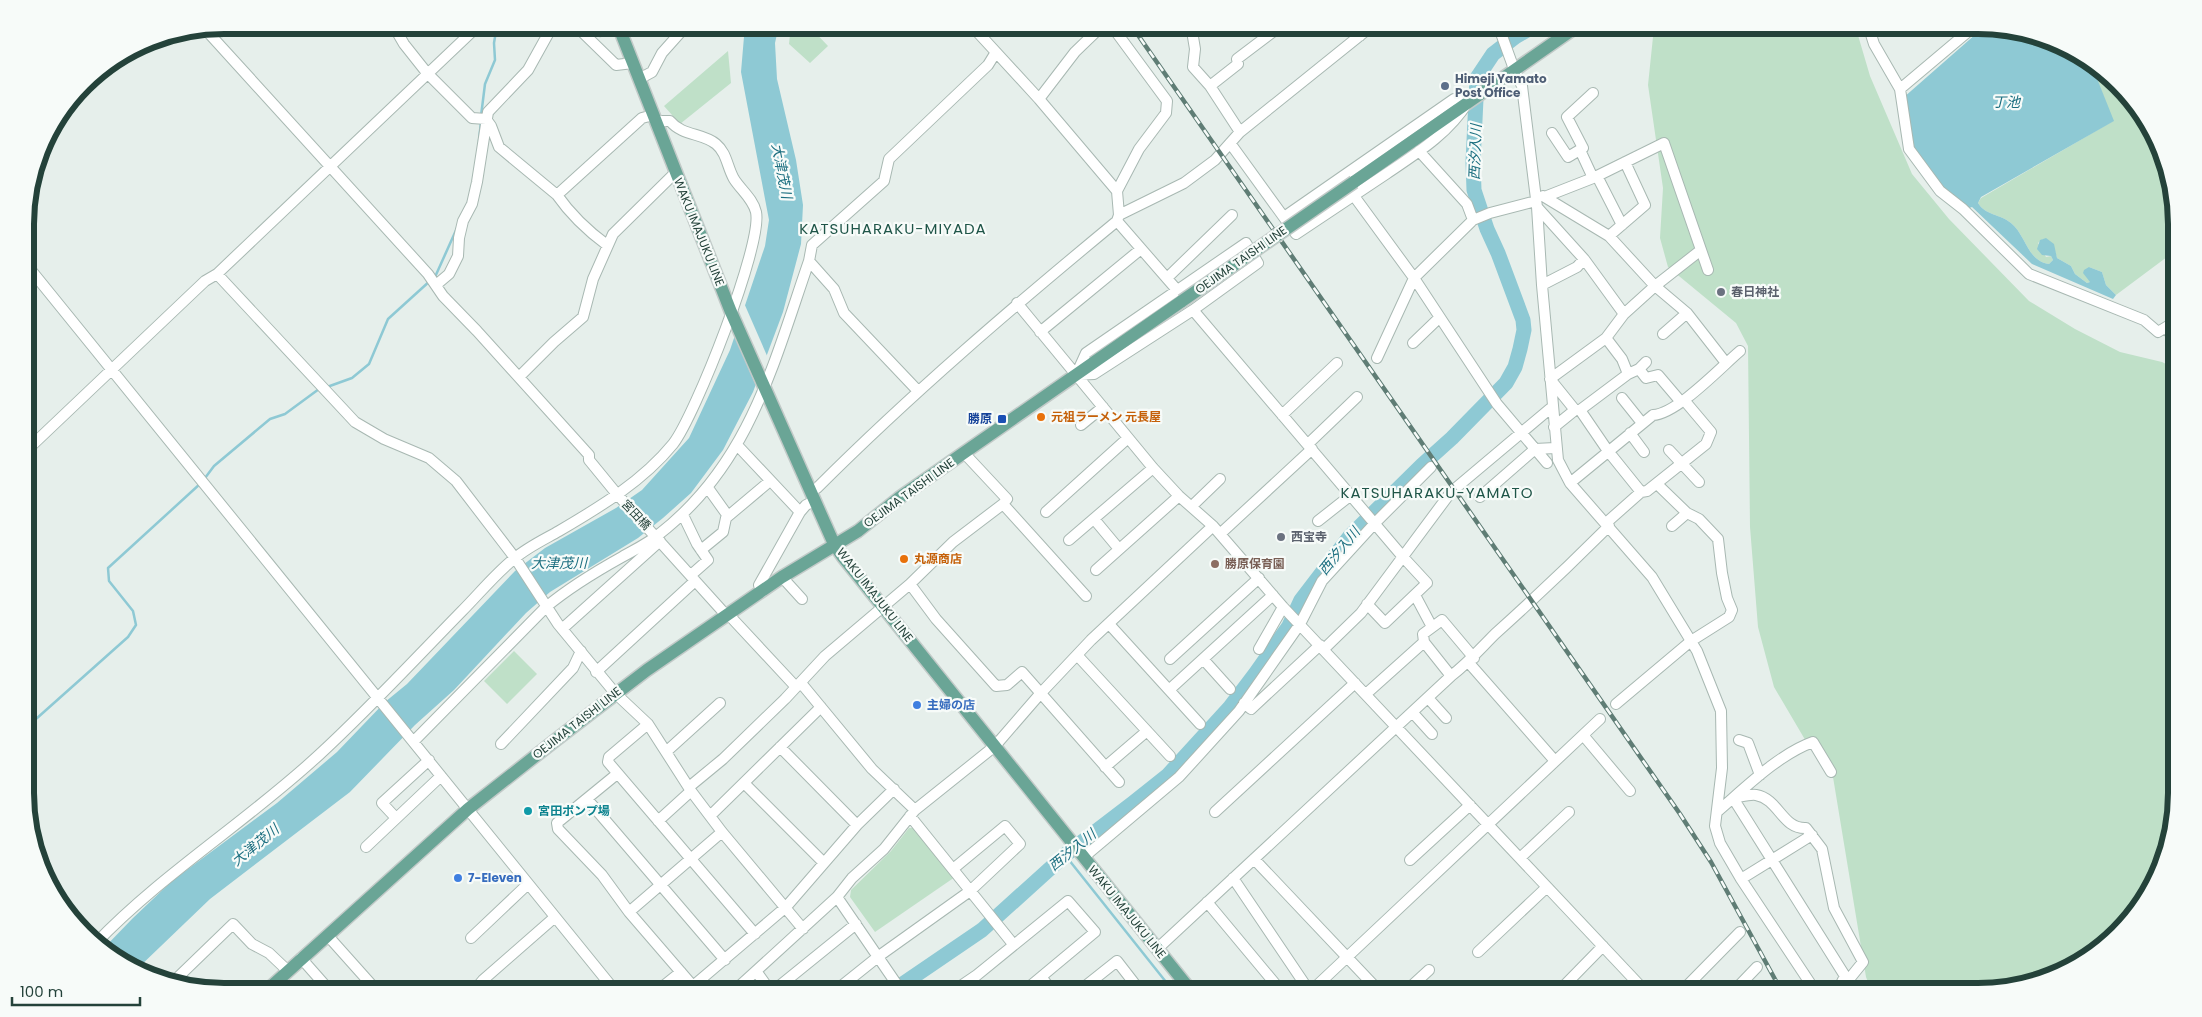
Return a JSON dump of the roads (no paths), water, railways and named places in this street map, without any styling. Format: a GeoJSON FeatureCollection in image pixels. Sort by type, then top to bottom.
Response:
{"type":"FeatureCollection","features":[{"type":"Feature","properties":{"kind":"main road","name":"WAKU IMAJUKU LINE"},"geometry":{"type":"LineString","coordinates":[[622,34],[731,312],[766,387],[834,544],[1185,983]]}},
{"type":"Feature","properties":{"kind":"main road","name":"OEJIMA TAISHI LINE"},"geometry":{"type":"LineString","coordinates":[[277,982],[301,958],[328,936],[468,809],[615,693],[782,577],[858,530],[899,498],[1076,375],[1180,296],[1354,182],[1565,34]]}},
{"type":"Feature","properties":{"kind":"street","name":"宮田橋"},"geometry":{"type":"LineString","coordinates":[[210,34],[331,165],[428,274],[443,296],[520,377],[589,455],[589,460],[616,493],[693,578],[727,615],[821,706],[872,768],[894,789],[970,891],[1013,944]]}},
{"type":"Feature","properties":{"kind":"street"},"geometry":{"type":"LineString","coordinates":[[398,34],[427,73],[472,118],[486,119]]}},
{"type":"Feature","properties":{"kind":"street"},"geometry":{"type":"LineString","coordinates":[[34,443],[205,281],[217,274],[469,34]]}},
{"type":"Feature","properties":{"kind":"street"},"geometry":{"type":"LineString","coordinates":[[436,285],[449,274],[458,256],[459,238],[463,221],[472,204],[477,182],[488,112],[528,70],[548,34]]}},
{"type":"Feature","properties":{"kind":"street"},"geometry":{"type":"LineString","coordinates":[[584,34],[616,65],[633,63]]}},
{"type":"Feature","properties":{"kind":"street"},"geometry":{"type":"LineString","coordinates":[[639,80],[652,72],[662,53],[679,34]]}},
{"type":"Feature","properties":{"kind":"street"},"geometry":{"type":"LineString","coordinates":[[980,34],[1039,99],[1117,191]]}},
{"type":"Feature","properties":{"kind":"street"},"geometry":{"type":"LineString","coordinates":[[1039,99],[1075,52],[1094,34]]}},
{"type":"Feature","properties":{"kind":"street"},"geometry":{"type":"LineString","coordinates":[[1076,375],[1094,374],[1193,310],[1258,263],[1246,243],[1180,296],[1118,218],[1117,191],[1139,149],[1166,113],[1167,100],[1119,34]]}},
{"type":"Feature","properties":{"kind":"street"},"geometry":{"type":"LineString","coordinates":[[1192,34],[1195,50],[1193,67],[1210,86],[1240,132]]}},
{"type":"Feature","properties":{"kind":"street"},"geometry":{"type":"LineString","coordinates":[[1210,86],[1238,64],[1237,59],[1270,34]]}},
{"type":"Feature","properties":{"kind":"street"},"geometry":{"type":"LineString","coordinates":[[762,592],[759,585],[800,512],[817,488],[874,431],[1017,303],[1118,218],[1184,183],[1215,160],[1240,132],[1362,34]]}},
{"type":"Feature","properties":{"kind":"street"},"geometry":{"type":"LineString","coordinates":[[1501,34],[1522,86],[1536,201],[1555,448],[1558,460],[1570,482],[1652,577],[1697,651],[1722,711],[1722,768],[1715,826],[1720,843],[1741,879],[1810,983]]}},
{"type":"Feature","properties":{"kind":"street"},"geometry":{"type":"LineString","coordinates":[[1871,34],[1874,44],[1900,89],[1909,149],[1940,191],[1963,209],[2029,274],[2144,320],[2158,332],[2166,328],[2168,331]]}},
{"type":"Feature","properties":{"kind":"street"},"geometry":{"type":"LineString","coordinates":[[1900,89],[1965,34]]}},
{"type":"Feature","properties":{"kind":"street"},"geometry":{"type":"LineString","coordinates":[[562,629],[683,515],[708,488],[737,445],[766,387],[809,261],[812,245],[884,181],[889,159],[988,65],[996,52]]}},
{"type":"Feature","properties":{"kind":"street"},"geometry":{"type":"LineString","coordinates":[[1592,93],[1567,117],[1582,148],[1580,150],[1622,225]]}},
{"type":"Feature","properties":{"kind":"street"},"geometry":{"type":"LineString","coordinates":[[1230,144],[1296,234],[1420,151],[1458,119],[1468,102],[1454,100],[1284,217]]}},
{"type":"Feature","properties":{"kind":"street"},"geometry":{"type":"LineString","coordinates":[[1435,112],[1428,131],[1448,129]]}},
{"type":"Feature","properties":{"kind":"street"},"geometry":{"type":"LineString","coordinates":[[101,938],[175,871],[269,799],[322,753],[515,558],[601,506],[643,474],[674,442],[701,388],[753,249],[756,212],[751,200],[735,180],[724,153],[714,142],[676,128],[670,121],[654,118],[642,118],[557,196]]}},
{"type":"Feature","properties":{"kind":"street"},"geometry":{"type":"LineString","coordinates":[[486,119],[499,147],[557,196],[565,208],[589,232],[607,245]]}},
{"type":"Feature","properties":{"kind":"street"},"geometry":{"type":"LineString","coordinates":[[1552,133],[1568,157],[1580,150]]}},
{"type":"Feature","properties":{"kind":"street"},"geometry":{"type":"LineString","coordinates":[[1377,358],[1414,278],[1473,220],[1490,213],[1536,201],[1595,177],[1664,143],[1708,270]]}},
{"type":"Feature","properties":{"kind":"street"},"geometry":{"type":"LineString","coordinates":[[1420,151],[1466,204],[1473,220]]}},
{"type":"Feature","properties":{"kind":"street"},"geometry":{"type":"LineString","coordinates":[[1609,236],[1645,205],[1625,162]]}},
{"type":"Feature","properties":{"kind":"street"},"geometry":{"type":"LineString","coordinates":[[520,377],[583,317],[593,280],[613,234],[675,173]]}},
{"type":"Feature","properties":{"kind":"street"},"geometry":{"type":"LineString","coordinates":[[1354,196],[1414,278],[1438,318],[1497,404],[1547,463]]}},
{"type":"Feature","properties":{"kind":"street"},"geometry":{"type":"LineString","coordinates":[[1547,196],[1598,231],[1609,236],[1655,286],[1686,313],[1726,363]]}},
{"type":"Feature","properties":{"kind":"street"},"geometry":{"type":"LineString","coordinates":[[1536,201],[1584,259],[1624,314]]}},
{"type":"Feature","properties":{"kind":"street"},"geometry":{"type":"LineString","coordinates":[[1167,278],[1232,215]]}},
{"type":"Feature","properties":{"kind":"street"},"geometry":{"type":"LineString","coordinates":[[1040,332],[1141,249]]}},
{"type":"Feature","properties":{"kind":"street"},"geometry":{"type":"LineString","coordinates":[[1550,379],[1606,338],[1624,314],[1655,286],[1701,250]]}},
{"type":"Feature","properties":{"kind":"street"},"geometry":{"type":"LineString","coordinates":[[1542,285],[1577,267],[1584,259]]}},
{"type":"Feature","properties":{"kind":"street"},"geometry":{"type":"LineString","coordinates":[[809,261],[834,288],[844,313],[918,391]]}},
{"type":"Feature","properties":{"kind":"street"},"geometry":{"type":"LineString","coordinates":[[34,274],[609,983]]}},
{"type":"Feature","properties":{"kind":"street"},"geometry":{"type":"LineString","coordinates":[[217,274],[355,422],[384,439],[429,458],[456,481],[515,558],[562,629],[615,693],[648,724],[690,789],[722,832],[803,929]]}},
{"type":"Feature","properties":{"kind":"street"},"geometry":{"type":"LineString","coordinates":[[1017,303],[1153,468],[1179,496],[1217,530],[1283,607],[1638,983]]}},
{"type":"Feature","properties":{"kind":"street"},"geometry":{"type":"LineString","coordinates":[[1193,310],[1403,557],[1428,583],[1384,623],[1367,604]]}},
{"type":"Feature","properties":{"kind":"street"},"geometry":{"type":"LineString","coordinates":[[1663,334],[1686,313]]}},
{"type":"Feature","properties":{"kind":"street"},"geometry":{"type":"LineString","coordinates":[[1413,343],[1438,318]]}},
{"type":"Feature","properties":{"kind":"street"},"geometry":{"type":"LineString","coordinates":[[1606,338],[1622,359],[1628,374]]}},
{"type":"Feature","properties":{"kind":"street"},"geometry":{"type":"LineString","coordinates":[[1570,482],[1653,415],[1662,414],[1683,401],[1740,351]]}},
{"type":"Feature","properties":{"kind":"street"},"geometry":{"type":"LineString","coordinates":[[1282,415],[1337,363]]}},
{"type":"Feature","properties":{"kind":"street"},"geometry":{"type":"LineString","coordinates":[[1157,949],[1398,728],[1451,676],[1471,660],[1493,636],[1537,597],[1641,492],[1647,491],[1657,484],[1706,444],[1710,432],[1658,375],[1646,378],[1642,366],[1554,427]]}},
{"type":"Feature","properties":{"kind":"street"},"geometry":{"type":"LineString","coordinates":[[1550,379],[1578,410],[1641,492]]}},
{"type":"Feature","properties":{"kind":"street"},"geometry":{"type":"LineString","coordinates":[[743,983],[837,897],[852,878],[884,849],[912,813],[995,746],[1040,694],[1109,624],[1310,447],[1357,397]]}},
{"type":"Feature","properties":{"kind":"street"},"geometry":{"type":"LineString","coordinates":[[1622,398],[1642,423]]}},
{"type":"Feature","properties":{"kind":"street"},"geometry":{"type":"LineString","coordinates":[[1081,425],[1103,407]]}},
{"type":"Feature","properties":{"kind":"street"},"geometry":{"type":"LineString","coordinates":[[1244,703],[1251,709],[1361,613],[1451,492],[1552,407]]}},
{"type":"Feature","properties":{"kind":"street"},"geometry":{"type":"LineString","coordinates":[[1630,433],[1644,452]]}},
{"type":"Feature","properties":{"kind":"street"},"geometry":{"type":"LineString","coordinates":[[1046,512],[1128,438]]}},
{"type":"Feature","properties":{"kind":"street"},"geometry":{"type":"LineString","coordinates":[[737,445],[800,512]]}},
{"type":"Feature","properties":{"kind":"street"},"geometry":{"type":"LineString","coordinates":[[1480,497],[1535,449],[1555,448]]}},
{"type":"Feature","properties":{"kind":"street"},"geometry":{"type":"LineString","coordinates":[[1669,450],[1699,482]]}},
{"type":"Feature","properties":{"kind":"street"},"geometry":{"type":"LineString","coordinates":[[658,821],[798,685],[825,656],[910,584],[953,542],[1003,504],[1007,499],[964,453]]}},
{"type":"Feature","properties":{"kind":"street"},"geometry":{"type":"LineString","coordinates":[[1083,856],[1179,777],[1244,703],[1300,624],[1322,580],[1431,467]]}},
{"type":"Feature","properties":{"kind":"street"},"geometry":{"type":"LineString","coordinates":[[1069,540],[1153,468]]}},
{"type":"Feature","properties":{"kind":"street"},"geometry":{"type":"LineString","coordinates":[[1192,506],[1220,479]]}},
{"type":"Feature","properties":{"kind":"street"},"geometry":{"type":"LineString","coordinates":[[701,550],[723,532],[728,516],[770,481]]}},
{"type":"Feature","properties":{"kind":"street"},"geometry":{"type":"LineString","coordinates":[[1616,704],[1691,641],[1729,616],[1732,610],[1727,598],[1722,573],[1718,539],[1699,519],[1687,513],[1657,484]]}},
{"type":"Feature","properties":{"kind":"street"},"geometry":{"type":"LineString","coordinates":[[708,488],[728,516]]}},
{"type":"Feature","properties":{"kind":"street"},"geometry":{"type":"LineString","coordinates":[[1318,521],[1351,495]]}},
{"type":"Feature","properties":{"kind":"street"},"geometry":{"type":"LineString","coordinates":[[1096,570],[1179,496]]}},
{"type":"Feature","properties":{"kind":"street"},"geometry":{"type":"LineString","coordinates":[[1003,504],[1086,596]]}},
{"type":"Feature","properties":{"kind":"street"},"geometry":{"type":"LineString","coordinates":[[1672,526],[1687,513]]}},
{"type":"Feature","properties":{"kind":"street"},"geometry":{"type":"LineString","coordinates":[[596,672],[693,578],[708,560],[683,515]]}},
{"type":"Feature","properties":{"kind":"street"},"geometry":{"type":"LineString","coordinates":[[1094,519],[1119,549]]}},
{"type":"Feature","properties":{"kind":"street"},"geometry":{"type":"LineString","coordinates":[[414,741],[546,607],[569,588],[658,539]]}},
{"type":"Feature","properties":{"kind":"street"},"geometry":{"type":"LineString","coordinates":[[782,577],[802,599]]}},
{"type":"Feature","properties":{"kind":"street"},"geometry":{"type":"LineString","coordinates":[[1170,659],[1259,578]]}},
{"type":"Feature","properties":{"kind":"street"},"geometry":{"type":"LineString","coordinates":[[910,584],[936,619],[996,686],[1007,685],[1022,672],[1119,782]]}},
{"type":"Feature","properties":{"kind":"street"},"geometry":{"type":"LineString","coordinates":[[1169,690],[1274,595]]}},
{"type":"Feature","properties":{"kind":"street"},"geometry":{"type":"LineString","coordinates":[[1415,595],[1432,627]]}},
{"type":"Feature","properties":{"kind":"street"},"geometry":{"type":"LineString","coordinates":[[1259,649],[1283,607]]}},
{"type":"Feature","properties":{"kind":"street"},"geometry":{"type":"LineString","coordinates":[[1451,676],[1424,642],[1423,634],[1442,620],[1471,660],[1555,761]]}},
{"type":"Feature","properties":{"kind":"street"},"geometry":{"type":"LineString","coordinates":[[1109,624],[1200,724]]}},
{"type":"Feature","properties":{"kind":"street"},"geometry":{"type":"LineString","coordinates":[[1366,694],[1424,642]]}},
{"type":"Feature","properties":{"kind":"street"},"geometry":{"type":"LineString","coordinates":[[501,744],[573,668],[581,651]]}},
{"type":"Feature","properties":{"kind":"street"},"geometry":{"type":"LineString","coordinates":[[1077,655],[1170,756]]}},
{"type":"Feature","properties":{"kind":"street"},"geometry":{"type":"LineString","coordinates":[[1203,659],[1230,689]]}},
{"type":"Feature","properties":{"kind":"street"},"geometry":{"type":"LineString","coordinates":[[1215,812],[1355,682]]}},
{"type":"Feature","properties":{"kind":"street"},"geometry":{"type":"LineString","coordinates":[[1428,698],[1446,718]]}},
{"type":"Feature","properties":{"kind":"street"},"geometry":{"type":"LineString","coordinates":[[667,751],[720,704]]}},
{"type":"Feature","properties":{"kind":"street"},"geometry":{"type":"LineString","coordinates":[[710,816],[821,706]]}},
{"type":"Feature","properties":{"kind":"street"},"geometry":{"type":"LineString","coordinates":[[1413,713],[1432,734]]}},
{"type":"Feature","properties":{"kind":"street"},"geometry":{"type":"LineString","coordinates":[[1319,983],[1600,719]]}},
{"type":"Feature","properties":{"kind":"street"},"geometry":{"type":"LineString","coordinates":[[648,724],[609,757],[608,762],[755,934]]}},
{"type":"Feature","properties":{"kind":"street"},"geometry":{"type":"LineString","coordinates":[[1105,767],[1147,731]]}},
{"type":"Feature","properties":{"kind":"street"},"geometry":{"type":"LineString","coordinates":[[1583,735],[1630,790]]}},
{"type":"Feature","properties":{"kind":"street"},"geometry":{"type":"LineString","coordinates":[[1738,740],[1748,743],[1760,775]]}},
{"type":"Feature","properties":{"kind":"street"},"geometry":{"type":"LineString","coordinates":[[1717,812],[1760,775],[1800,747],[1813,742],[1831,772]]}},
{"type":"Feature","properties":{"kind":"street"},"geometry":{"type":"LineString","coordinates":[[780,747],[857,826]]}},
{"type":"Feature","properties":{"kind":"street"},"geometry":{"type":"LineString","coordinates":[[396,818],[382,803],[429,760]]}},
{"type":"Feature","properties":{"kind":"street"},"geometry":{"type":"LineString","coordinates":[[618,774],[557,823],[558,829],[602,875],[629,912],[690,983]]}},
{"type":"Feature","properties":{"kind":"street"},"geometry":{"type":"LineString","coordinates":[[366,847],[441,776]]}},
{"type":"Feature","properties":{"kind":"street"},"geometry":{"type":"LineString","coordinates":[[744,783],[824,864]]}},
{"type":"Feature","properties":{"kind":"street"},"geometry":{"type":"LineString","coordinates":[[701,983],[786,907],[857,826],[894,789]]}},
{"type":"Feature","properties":{"kind":"street"},"geometry":{"type":"LineString","coordinates":[[1733,798],[1756,795],[1773,804],[1787,822],[1799,828],[1806,828],[1822,849],[1834,908],[1863,962],[1846,983]]}},
{"type":"Feature","properties":{"kind":"street"},"geometry":{"type":"LineString","coordinates":[[1733,798],[1845,976],[1842,983]]}},
{"type":"Feature","properties":{"kind":"street"},"geometry":{"type":"LineString","coordinates":[[587,799],[725,960]]}},
{"type":"Feature","properties":{"kind":"street"},"geometry":{"type":"LineString","coordinates":[[1410,860],[1470,805]]}},
{"type":"Feature","properties":{"kind":"street"},"geometry":{"type":"LineString","coordinates":[[1520,858],[1569,812]]}},
{"type":"Feature","properties":{"kind":"street"},"geometry":{"type":"LineString","coordinates":[[845,983],[879,956],[970,891],[1020,844],[1005,826],[954,869]]}},
{"type":"Feature","properties":{"kind":"street"},"geometry":{"type":"LineString","coordinates":[[629,912],[722,832]]}},
{"type":"Feature","properties":{"kind":"street"},"geometry":{"type":"LineString","coordinates":[[1741,879],[1812,835]]}},
{"type":"Feature","properties":{"kind":"street"},"geometry":{"type":"LineString","coordinates":[[1254,859],[1371,983]]}},
{"type":"Feature","properties":{"kind":"street"},"geometry":{"type":"LineString","coordinates":[[1234,878],[1304,983]]}},
{"type":"Feature","properties":{"kind":"street"},"geometry":{"type":"LineString","coordinates":[[471,938],[528,884]]}},
{"type":"Feature","properties":{"kind":"street"},"geometry":{"type":"LineString","coordinates":[[1478,952],[1547,887]]}},
{"type":"Feature","properties":{"kind":"street"},"geometry":{"type":"LineString","coordinates":[[837,897],[897,983]]}},
{"type":"Feature","properties":{"kind":"street"},"geometry":{"type":"LineString","coordinates":[[965,983],[1068,901],[1095,932],[1035,983]]}},
{"type":"Feature","properties":{"kind":"street"},"geometry":{"type":"LineString","coordinates":[[1207,902],[1274,983]]}},
{"type":"Feature","properties":{"kind":"street"},"geometry":{"type":"LineString","coordinates":[[481,983],[555,917]]}},
{"type":"Feature","properties":{"kind":"street"},"geometry":{"type":"LineString","coordinates":[[178,978],[233,924],[252,944],[269,953],[288,972]]}},
{"type":"Feature","properties":{"kind":"street"},"geometry":{"type":"LineString","coordinates":[[783,983],[856,924]]}},
{"type":"Feature","properties":{"kind":"street"},"geometry":{"type":"LineString","coordinates":[[1690,983],[1740,932]]}},
{"type":"Feature","properties":{"kind":"street"},"geometry":{"type":"LineString","coordinates":[[328,936],[370,983]]}},
{"type":"Feature","properties":{"kind":"street"},"geometry":{"type":"LineString","coordinates":[[1567,983],[1603,946]]}},
{"type":"Feature","properties":{"kind":"street"},"geometry":{"type":"LineString","coordinates":[[301,958],[323,983]]}},
{"type":"Feature","properties":{"kind":"street"},"geometry":{"type":"LineString","coordinates":[[1089,983],[1117,961],[1134,983]]}},
{"type":"Feature","properties":{"kind":"street"},"geometry":{"type":"LineString","coordinates":[[1742,983],[1757,967]]}},
{"type":"Feature","properties":{"kind":"street"},"geometry":{"type":"LineString","coordinates":[[1414,983],[1428,970]]}},
{"type":"Feature","properties":{"kind":"street"},"geometry":{"type":"LineString","coordinates":[[756,971],[765,983]]}},
{"type":"Feature","properties":{"kind":"street"},"geometry":{"type":"LineString","coordinates":[[667,983],[681,972]]}},
{"type":"Feature","properties":{"kind":"street"},"geometry":{"type":"LineString","coordinates":[[1042,978],[1046,983]]}},
{"type":"Feature","properties":{"kind":"water","name":"大津茂川"},"geometry":{"type":"Polygon","coordinates":[[[744,34],[777,34],[775,43],[777,79],[796,160],[803,205],[801,244],[783,312],[753,392],[723,450],[691,493],[663,518],[638,538],[550,592],[526,613],[454,690],[415,725],[350,792],[210,899],[142,965],[108,944],[172,881],[277,803],[337,752],[385,702],[407,684],[515,571],[545,548],[616,508],[642,490],[689,438],[730,350],[765,246],[769,220],[741,72],[744,34]]]}},
{"type":"Feature","properties":{"kind":"water","name":"丁池"},"geometry":{"type":"Polygon","coordinates":[[[1976,34],[2015,37],[2051,48],[2073,59],[2095,74],[2114,121],[1981,197],[1978,203],[1985,210],[2011,223],[2031,253],[2042,262],[2049,264],[2053,260],[2051,256],[2042,255],[2037,249],[2040,240],[2046,238],[2054,244],[2057,258],[2071,266],[2075,274],[2087,283],[2090,282],[2083,273],[2084,270],[2089,267],[2102,272],[2106,285],[2116,295],[2113,299],[2032,264],[1972,207],[1967,209],[1942,188],[1911,147],[1903,98],[1976,34]]]}},
{"type":"Feature","properties":{"kind":"waterway"},"geometry":{"type":"LineString","coordinates":[[481,116],[485,84],[495,60],[496,34]]}},
{"type":"Feature","properties":{"kind":"waterway","name":"西汐入川"},"geometry":{"type":"LineString","coordinates":[[904,983],[982,930],[1065,855],[1168,775],[1230,707],[1289,626],[1301,600],[1350,536],[1506,383],[1515,367],[1520,349],[1524,330],[1523,320],[1487,229],[1474,190],[1473,162],[1477,78],[1493,54],[1520,34]]}},
{"type":"Feature","properties":{"kind":"waterway"},"geometry":{"type":"LineString","coordinates":[[479,141],[481,121]]}},
{"type":"Feature","properties":{"kind":"waterway"},"geometry":{"type":"LineString","coordinates":[[435,277],[457,228]]}},
{"type":"Feature","properties":{"kind":"waterway"},"geometry":{"type":"LineString","coordinates":[[327,387],[352,378],[369,364],[388,319],[431,280]]}},
{"type":"Feature","properties":{"kind":"waterway"},"geometry":{"type":"LineString","coordinates":[[205,478],[214,466],[270,419],[285,414],[319,389]]}},
{"type":"Feature","properties":{"kind":"waterway"},"geometry":{"type":"LineString","coordinates":[[34,721],[128,637],[136,625],[133,611],[109,581],[108,568],[201,483]]}},
{"type":"Feature","properties":{"kind":"waterway"},"geometry":{"type":"LineString","coordinates":[[1065,855],[1167,983]]}},
{"type":"Feature","properties":{"kind":"railway"},"geometry":{"type":"LineString","coordinates":[[1137,34],[1680,814],[1711,862],[1777,983]]}},
{"type":"Feature","properties":{"kind":"place","name":"Himeji Yamato Post Office"},"geometry":{"type":"Point","coordinates":[1445,86]}},
{"type":"Feature","properties":{"kind":"place","name":"春日神社"},"geometry":{"type":"Point","coordinates":[1721,292]}},
{"type":"Feature","properties":{"kind":"place","name":"元祖ラーメン 元長屋"},"geometry":{"type":"Point","coordinates":[1041,417]}},
{"type":"Feature","properties":{"kind":"place","name":"勝原"},"geometry":{"type":"Point","coordinates":[1002,419]}},
{"type":"Feature","properties":{"kind":"place","name":"西宝寺"},"geometry":{"type":"Point","coordinates":[1281,537]}},
{"type":"Feature","properties":{"kind":"place","name":"丸源商店"},"geometry":{"type":"Point","coordinates":[904,559]}},
{"type":"Feature","properties":{"kind":"place","name":"勝原保育園"},"geometry":{"type":"Point","coordinates":[1215,564]}},
{"type":"Feature","properties":{"kind":"place","name":"主婦の店"},"geometry":{"type":"Point","coordinates":[917,705]}},
{"type":"Feature","properties":{"kind":"place","name":"宮田ポンプ場"},"geometry":{"type":"Point","coordinates":[528,811]}},
{"type":"Feature","properties":{"kind":"place","name":"7-Eleven"},"geometry":{"type":"Point","coordinates":[458,878]}},
{"type":"Feature","properties":{"kind":"district","name":"KATSUHARAKU-MIYADA"},"geometry":{"type":"Point","coordinates":[893,229]}},
{"type":"Feature","properties":{"kind":"district","name":"KATSUHARAKU-YAMATO"},"geometry":{"type":"Point","coordinates":[1437,493]}}]}
